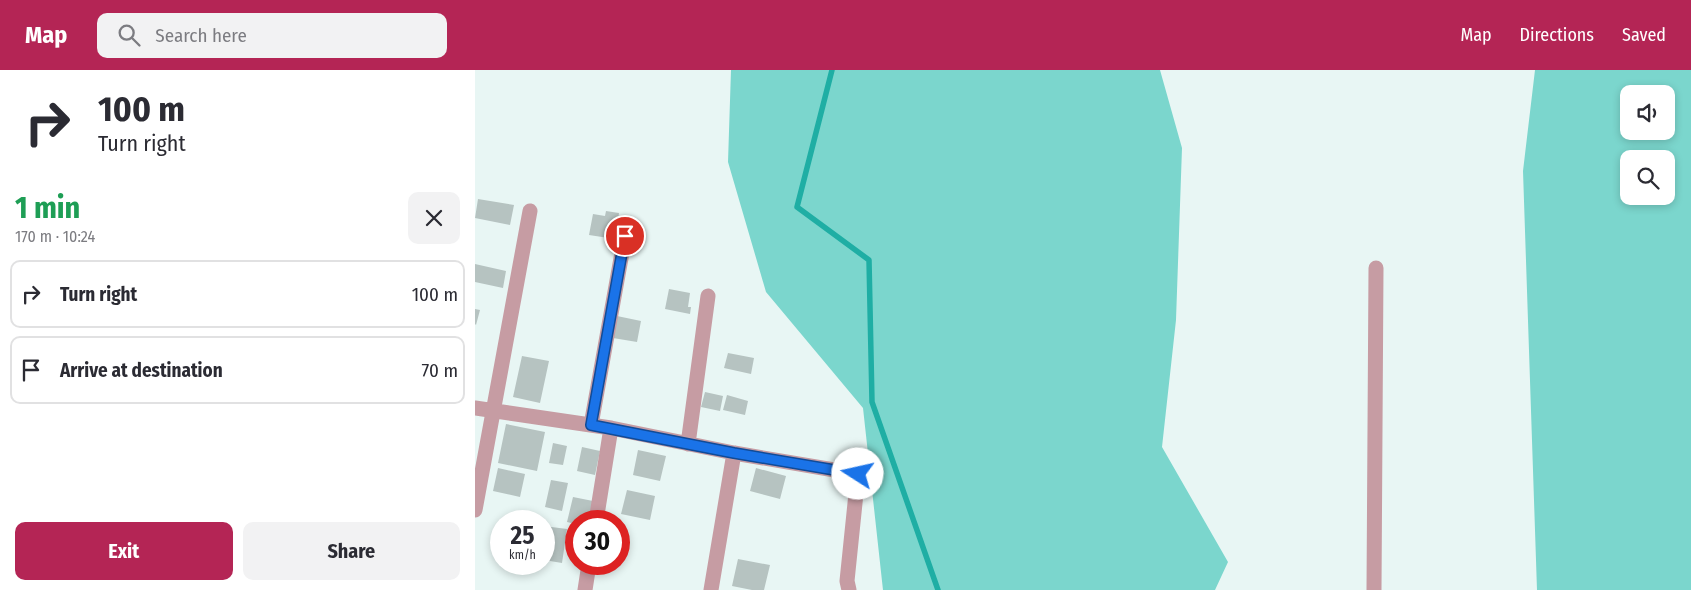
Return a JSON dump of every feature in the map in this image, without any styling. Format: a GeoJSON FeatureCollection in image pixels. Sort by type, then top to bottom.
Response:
{"type":"FeatureCollection","features":[{"type":"Feature","properties":{"kind":"street"},"geometry":{"type":"LineString","coordinates":[[475,510],[530,211]]}},
{"type":"Feature","properties":{"kind":"street"},"geometry":{"type":"LineString","coordinates":[[591,425],[625,236]]}},
{"type":"Feature","properties":{"kind":"street"},"geometry":{"type":"LineString","coordinates":[[1374,590],[1376,268]]}},
{"type":"Feature","properties":{"kind":"street"},"geometry":{"type":"LineString","coordinates":[[688,444],[708,296]]}},
{"type":"Feature","properties":{"kind":"street"},"geometry":{"type":"LineString","coordinates":[[475,408],[611,428],[734,453],[858,474],[847,581],[849,590]]}},
{"type":"Feature","properties":{"kind":"street"},"geometry":{"type":"LineString","coordinates":[[598,510],[611,428]]}},
{"type":"Feature","properties":{"kind":"street"},"geometry":{"type":"LineString","coordinates":[[711,590],[734,453]]}},
{"type":"Feature","properties":{"kind":"street"},"geometry":{"type":"LineString","coordinates":[[585,590],[587,575]]}},
{"type":"Feature","properties":{"kind":"shaded area"},"geometry":{"type":"Polygon","coordinates":[[[731,70],[1160,70],[1182,148],[1176,320],[1162,447],[1228,562],[1215,590],[883,590],[863,408],[766,292],[728,162],[731,70]]]}},
{"type":"Feature","properties":{"kind":"shaded area"},"geometry":{"type":"Polygon","coordinates":[[[1535,70],[1691,70],[1691,590],[1537,590],[1523,171],[1535,70]]]}},
{"type":"Feature","properties":{"kind":"building"},"geometry":{"type":"Polygon","coordinates":[[[478,199],[514,205],[510,225],[475,218],[478,199]]]}},
{"type":"Feature","properties":{"kind":"building"},"geometry":{"type":"Polygon","coordinates":[[[606,211],[619,213],[615,239],[589,235],[593,214],[605,216],[606,211]]]}},
{"type":"Feature","properties":{"kind":"building"},"geometry":{"type":"Polygon","coordinates":[[[475,264],[506,271],[503,288],[475,282],[475,264]]]}},
{"type":"Feature","properties":{"kind":"building"},"geometry":{"type":"Polygon","coordinates":[[[669,289],[690,293],[688,307],[691,307],[690,314],[665,309],[669,289]]]}},
{"type":"Feature","properties":{"kind":"building"},"geometry":{"type":"Polygon","coordinates":[[[475,309],[480,310],[476,325],[475,324],[475,309]]]}},
{"type":"Feature","properties":{"kind":"building"},"geometry":{"type":"Polygon","coordinates":[[[617,316],[641,321],[637,342],[613,338],[617,316]]]}},
{"type":"Feature","properties":{"kind":"building"},"geometry":{"type":"Polygon","coordinates":[[[728,353],[754,358],[751,374],[724,368],[728,353]]]}},
{"type":"Feature","properties":{"kind":"building"},"geometry":{"type":"Polygon","coordinates":[[[522,356],[549,361],[540,403],[513,397],[522,356]]]}},
{"type":"Feature","properties":{"kind":"building"},"geometry":{"type":"Polygon","coordinates":[[[705,392],[723,396],[720,411],[701,407],[705,392]]]}},
{"type":"Feature","properties":{"kind":"building"},"geometry":{"type":"Polygon","coordinates":[[[727,395],[748,401],[745,415],[723,410],[727,395]]]}},
{"type":"Feature","properties":{"kind":"building"},"geometry":{"type":"Polygon","coordinates":[[[506,424],[545,432],[537,471],[498,463],[506,424]]]}},
{"type":"Feature","properties":{"kind":"building"},"geometry":{"type":"Polygon","coordinates":[[[553,443],[567,446],[563,465],[549,463],[553,443]]]}},
{"type":"Feature","properties":{"kind":"building"},"geometry":{"type":"Polygon","coordinates":[[[582,447],[600,451],[595,475],[577,471],[582,447]]]}},
{"type":"Feature","properties":{"kind":"building"},"geometry":{"type":"Polygon","coordinates":[[[638,450],[666,456],[660,481],[633,475],[638,450]]]}},
{"type":"Feature","properties":{"kind":"building"},"geometry":{"type":"Polygon","coordinates":[[[498,468],[525,474],[520,497],[493,491],[498,468]]]}},
{"type":"Feature","properties":{"kind":"building"},"geometry":{"type":"Polygon","coordinates":[[[756,468],[786,476],[780,499],[750,491],[756,468]]]}},
{"type":"Feature","properties":{"kind":"building"},"geometry":{"type":"Polygon","coordinates":[[[551,480],[568,483],[562,511],[545,507],[551,480]]]}},
{"type":"Feature","properties":{"kind":"building"},"geometry":{"type":"Polygon","coordinates":[[[627,490],[655,496],[650,520],[630,516],[630,510],[622,510],[627,490]]]}},
{"type":"Feature","properties":{"kind":"building"},"geometry":{"type":"Polygon","coordinates":[[[573,497],[593,501],[591,510],[570,510],[573,497]]]}},
{"type":"Feature","properties":{"kind":"building"},"geometry":{"type":"Polygon","coordinates":[[[555,527],[565,529],[562,563],[555,562],[555,527]]]}},
{"type":"Feature","properties":{"kind":"building"},"geometry":{"type":"Polygon","coordinates":[[[738,559],[770,565],[764,590],[732,586],[738,559]]]}},
{"type":"Feature","properties":{"kind":"waterway"},"geometry":{"type":"LineString","coordinates":[[832,70],[797,207],[869,260],[872,402],[938,590]]}},
{"type":"Feature","properties":{"kind":"route"},"geometry":{"type":"LineString","coordinates":[[625,236],[591,425],[734,453],[858,474]]}}]}
